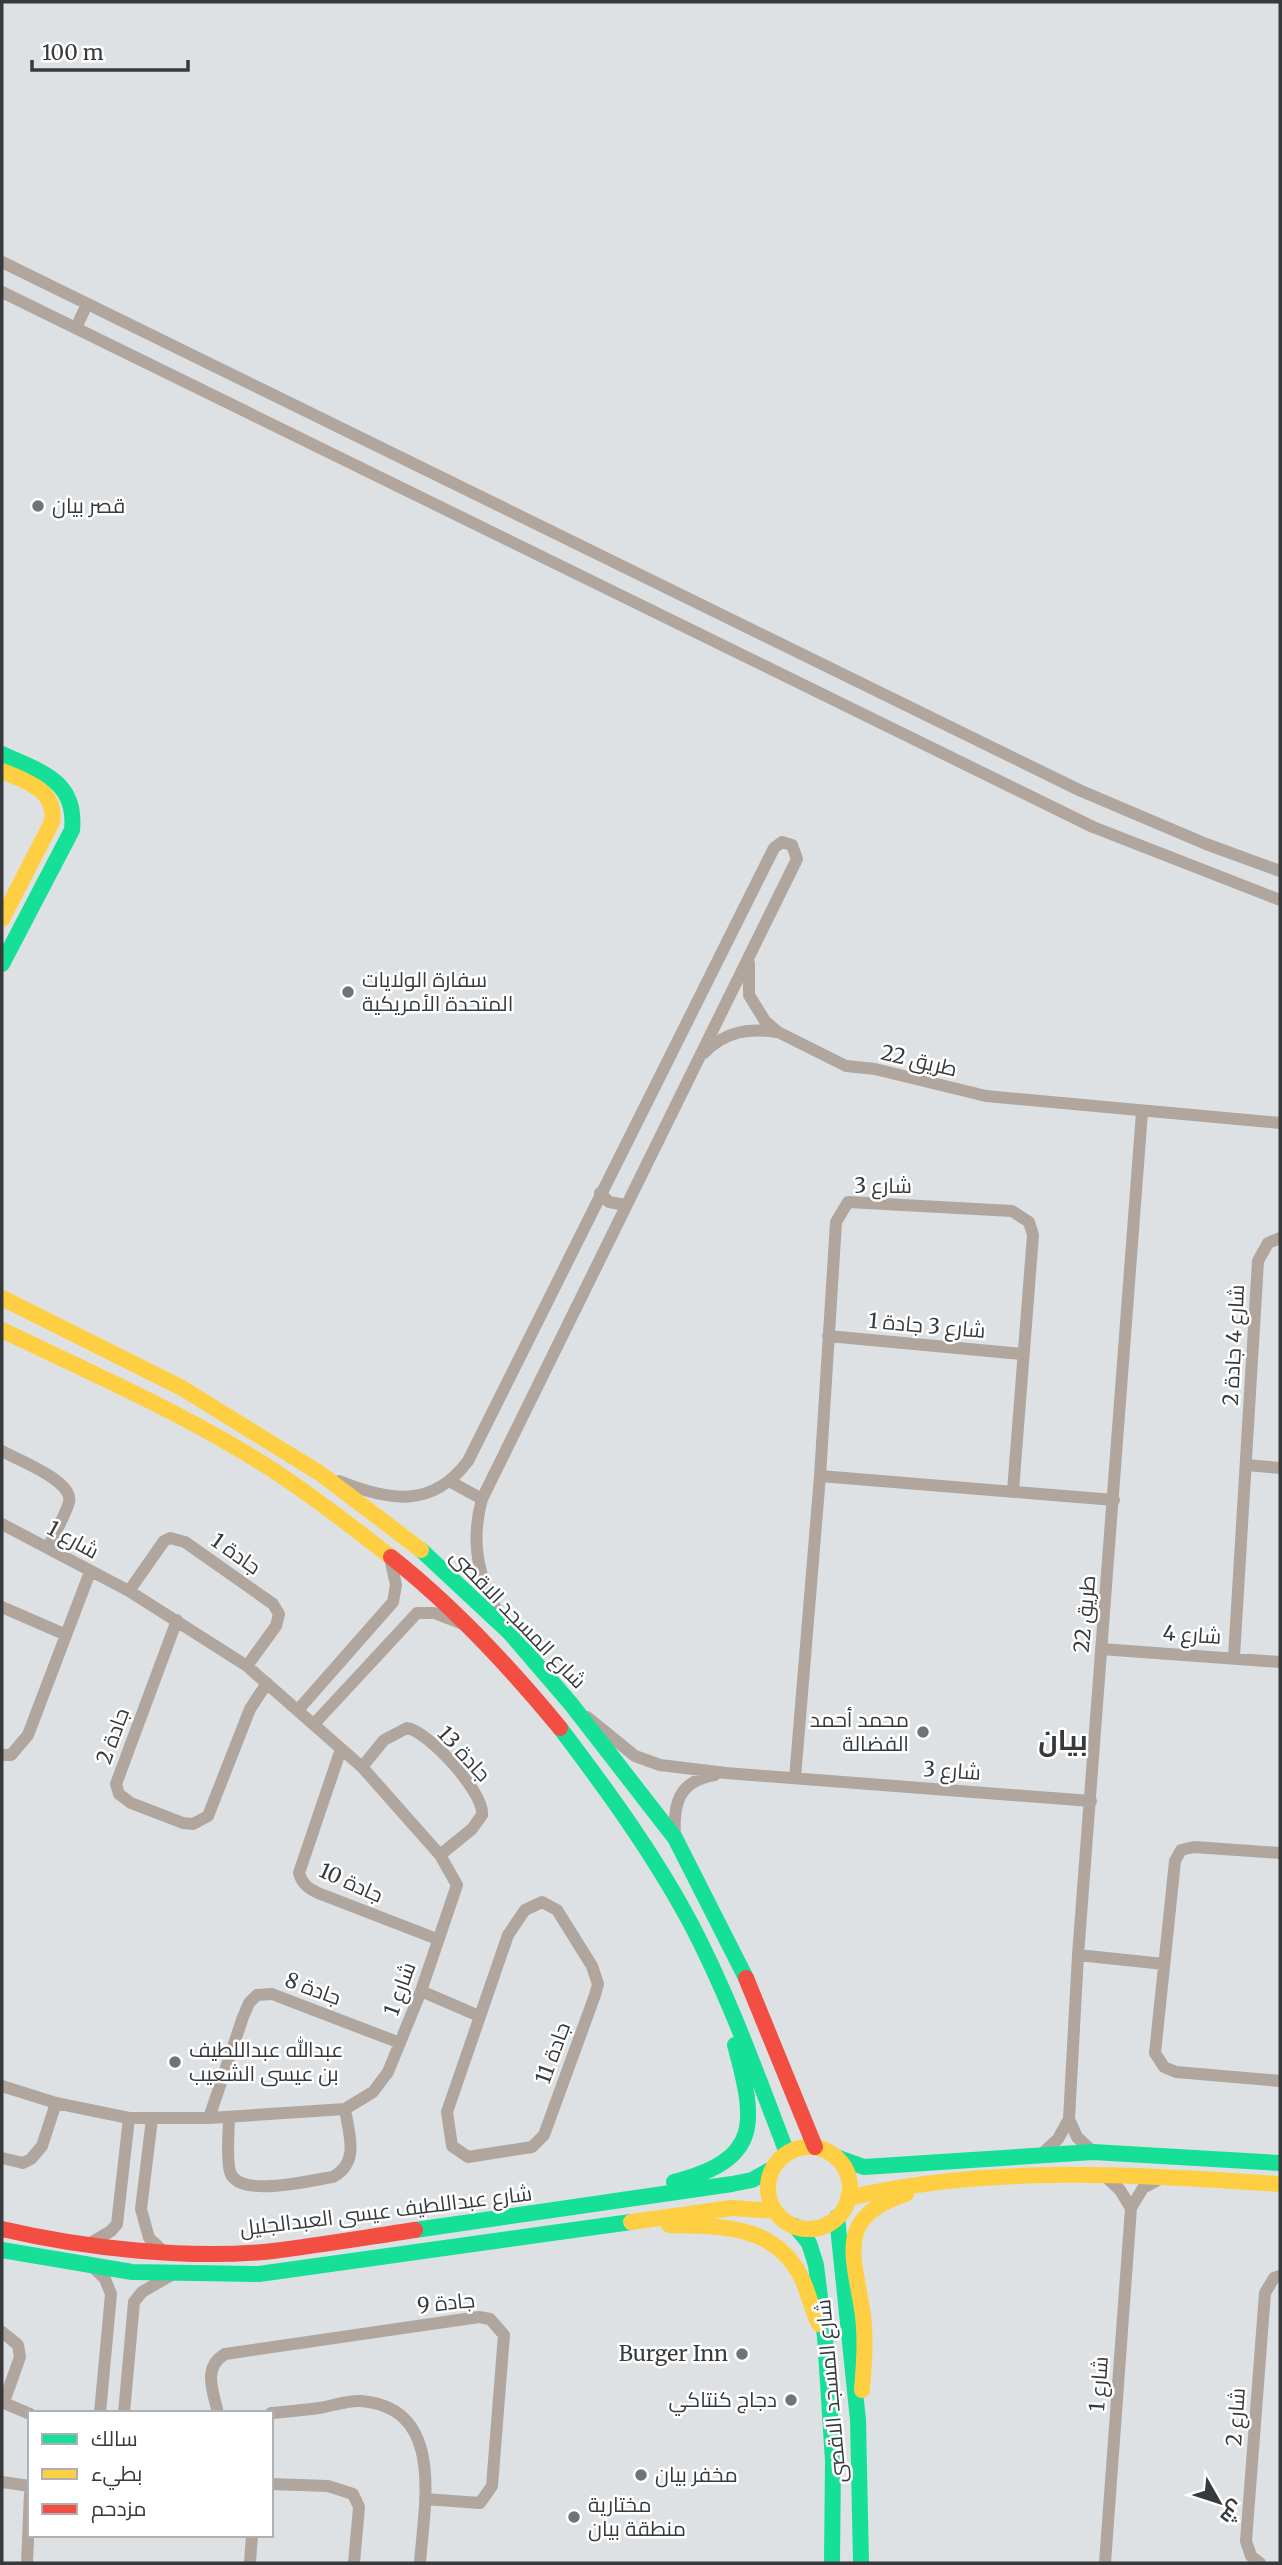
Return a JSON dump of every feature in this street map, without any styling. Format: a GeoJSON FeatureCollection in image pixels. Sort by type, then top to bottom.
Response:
{"type":"FeatureCollection","features":[{"type":"Feature","properties":{"kind":"main road"},"geometry":{"type":"LineString","coordinates":[[2,919],[52,822],[54,812],[52,800],[43,791],[3,762]]}},
{"type":"Feature","properties":{"kind":"main road"},"geometry":{"type":"LineString","coordinates":[[2,964],[74,821],[73,803],[63,786],[53,778],[3,762]]}},
{"type":"Feature","properties":{"kind":"main road","name":"شارع المسجد الاقصى"},"geometry":{"type":"LineString","coordinates":[[2,1298],[207,1403],[321,1474],[364,1504],[441,1566],[510,1633],[571,1704],[675,1838],[746,1977],[815,2147]]}},
{"type":"Feature","properties":{"kind":"main road","name":"شارع المسجد الاقصى"},"geometry":{"type":"LineString","coordinates":[[2,1330],[137,1396],[270,1468],[390,1558],[467,1625],[500,1658],[575,1746],[657,1865],[689,1921],[713,1972],[787,2153]]}},
{"type":"Feature","properties":{"kind":"main road"},"geometry":{"type":"LineString","coordinates":[[137,1396],[138,1388],[149,1383],[194,1404],[207,1403]]}},
{"type":"Feature","properties":{"kind":"main road"},"geometry":{"type":"LineString","coordinates":[[689,1921],[700,1930],[706,1928],[714,1914]]}},
{"type":"Feature","properties":{"kind":"main road"},"geometry":{"type":"LineString","coordinates":[[586,2205],[629,2190],[699,2178],[723,2165],[742,2147],[749,2127],[748,2088],[713,1972]]}},
{"type":"Feature","properties":{"kind":"main road"},"geometry":{"type":"LineString","coordinates":[[836,2157],[848,2176],[848,2198],[837,2217],[818,2227],[795,2226],[775,2211],[768,2190],[772,2168],[787,2153],[815,2147],[864,2167],[1042,2153],[1093,2152],[1280,2163]]}},
{"type":"Feature","properties":{"kind":"main road","name":"شارع عبداللطيف عيسى العبدالجليل"},"geometry":{"type":"LineString","coordinates":[[2,2229],[40,2238],[164,2252],[270,2251],[733,2184],[752,2180],[772,2168]]}},
{"type":"Feature","properties":{"kind":"main road"},"geometry":{"type":"LineString","coordinates":[[848,2198],[885,2189],[1047,2174],[1167,2177],[1280,2184]]}},
{"type":"Feature","properties":{"kind":"main road"},"geometry":{"type":"LineString","coordinates":[[1225,2180],[1241,2174],[1280,2176]]}},
{"type":"Feature","properties":{"kind":"main road"},"geometry":{"type":"LineString","coordinates":[[858,2420],[865,2363],[864,2324],[853,2249],[856,2227],[876,2206],[939,2185]]}},
{"type":"Feature","properties":{"kind":"main road","name":"شارع عبداللطيف عيسى العبدالجليل"},"geometry":{"type":"LineString","coordinates":[[2,2250],[92,2266],[173,2274],[233,2275],[286,2271],[732,2208],[775,2211]]}},
{"type":"Feature","properties":{"kind":"main road"},"geometry":{"type":"LineString","coordinates":[[427,2251],[425,2242],[431,2236],[507,2226],[524,2214]]}},
{"type":"Feature","properties":{"kind":"main road","name":"شارع المسجد الاقصى"},"geometry":{"type":"LineString","coordinates":[[837,2217],[858,2420],[861,2563]]}},
{"type":"Feature","properties":{"kind":"main road"},"geometry":{"type":"LineString","coordinates":[[636,2221],[735,2226],[774,2244],[799,2273],[825,2337]]}},
{"type":"Feature","properties":{"kind":"main road","name":"شارع المسجد الاقصى"},"geometry":{"type":"LineString","coordinates":[[795,2226],[809,2243],[816,2265],[825,2337],[833,2461],[832,2563]]}},
{"type":"Feature","properties":{"kind":"main road"},"geometry":{"type":"LineString","coordinates":[[286,2271],[312,2258],[406,2243],[411,2232]]}},
{"type":"Feature","properties":{"kind":"street"},"geometry":{"type":"LineString","coordinates":[[2,262],[1056,779],[1206,844],[1280,871]]}},
{"type":"Feature","properties":{"kind":"street"},"geometry":{"type":"LineString","coordinates":[[2,292],[1093,827],[1280,900]]}},
{"type":"Feature","properties":{"kind":"street"},"geometry":{"type":"LineString","coordinates":[[76,328],[87,304]]}},
{"type":"Feature","properties":{"kind":"street"},"geometry":{"type":"LineString","coordinates":[[321,1474],[388,1497],[426,1493],[449,1481],[468,1461],[774,848],[788,842],[796,849],[797,859],[482,1499],[476,1528],[479,1571],[489,1598],[510,1633]]}},
{"type":"Feature","properties":{"kind":"street","name":"طريق 22"},"geometry":{"type":"LineString","coordinates":[[751,951],[747,981],[749,995],[760,1016],[778,1032],[846,1066],[875,1069],[975,1094],[1142,1112],[1280,1123]]}},
{"type":"Feature","properties":{"kind":"street","name":"طريق 22"},"geometry":{"type":"LineString","coordinates":[[697,1062],[714,1044],[731,1034],[755,1030],[778,1032]]}},
{"type":"Feature","properties":{"kind":"street","name":"طريق 22"},"geometry":{"type":"LineString","coordinates":[[1069,2119],[1078,1955],[1142,1112]]}},
{"type":"Feature","properties":{"kind":"street"},"geometry":{"type":"LineString","coordinates":[[600,1194],[614,1205],[626,1205]]}},
{"type":"Feature","properties":{"kind":"street","name":"شارع 3"},"geometry":{"type":"LineString","coordinates":[[795,1778],[820,1476],[836,1222],[848,1202],[1012,1211],[1029,1222],[1033,1235],[1013,1491]]}},
{"type":"Feature","properties":{"kind":"street","name":"شارع 4 جادة 2"},"geometry":{"type":"LineString","coordinates":[[1234,1657],[1258,1261],[1268,1243],[1280,1238]]}},
{"type":"Feature","properties":{"kind":"street","name":"شارع 3 جادة 1"},"geometry":{"type":"LineString","coordinates":[[828,1336],[1022,1354]]}},
{"type":"Feature","properties":{"kind":"street"},"geometry":{"type":"LineString","coordinates":[[2,1451],[59,1482],[68,1490],[70,1500],[48,1548]]}},
{"type":"Feature","properties":{"kind":"street"},"geometry":{"type":"LineString","coordinates":[[1246,1465],[1280,1468]]}},
{"type":"Feature","properties":{"kind":"street"},"geometry":{"type":"LineString","coordinates":[[820,1476],[1114,1500]]}},
{"type":"Feature","properties":{"kind":"street"},"geometry":{"type":"LineString","coordinates":[[449,1481],[482,1499]]}},
{"type":"Feature","properties":{"kind":"street","name":"شارع 1"},"geometry":{"type":"LineString","coordinates":[[2,1524],[129,1591],[177,1619],[247,1666],[362,1767],[440,1855],[457,1885],[421,1991],[388,2072],[373,2092],[345,2109],[209,2118],[129,2118],[56,2103],[2,2086]]}},
{"type":"Feature","properties":{"kind":"street","name":"جادة 1"},"geometry":{"type":"LineString","coordinates":[[129,1591],[164,1541],[170,1538],[185,1542],[273,1604],[279,1614],[276,1626],[247,1666]]}},
{"type":"Feature","properties":{"kind":"street"},"geometry":{"type":"LineString","coordinates":[[298,1710],[393,1602],[396,1585],[390,1558]]}},
{"type":"Feature","properties":{"kind":"street"},"geometry":{"type":"LineString","coordinates":[[2,1755],[11,1755],[28,1735],[64,1634],[90,1572]]}},
{"type":"Feature","properties":{"kind":"street"},"geometry":{"type":"LineString","coordinates":[[2,1607],[64,1634]]}},
{"type":"Feature","properties":{"kind":"street"},"geometry":{"type":"LineString","coordinates":[[314,1724],[417,1613],[434,1613],[467,1625]]}},
{"type":"Feature","properties":{"kind":"street","name":"جادة 2"},"geometry":{"type":"LineString","coordinates":[[177,1619],[116,1784],[125,1799],[183,1823],[193,1824],[208,1816],[250,1709],[267,1683]]}},
{"type":"Feature","properties":{"kind":"street","name":"شارع 4"},"geometry":{"type":"LineString","coordinates":[[1101,1649],[1280,1662]]}},
{"type":"Feature","properties":{"kind":"street","name":"شارع 3"},"geometry":{"type":"LineString","coordinates":[[571,1704],[642,1760],[726,1773],[1091,1801]]}},
{"type":"Feature","properties":{"kind":"street","name":"جادة 13"},"geometry":{"type":"LineString","coordinates":[[362,1767],[384,1740],[407,1728],[419,1733],[458,1771],[480,1797],[482,1815],[472,1829],[440,1855]]}},
{"type":"Feature","properties":{"kind":"street","name":"جادة 10"},"geometry":{"type":"LineString","coordinates":[[341,1749],[299,1873],[301,1879],[306,1887],[318,1893],[437,1939]]}},
{"type":"Feature","properties":{"kind":"street","name":"شارع 3"},"geometry":{"type":"LineString","coordinates":[[675,1838],[674,1805],[683,1788],[704,1776],[726,1773]]}},
{"type":"Feature","properties":{"kind":"street"},"geometry":{"type":"LineString","coordinates":[[1280,1853],[1194,1847],[1181,1850],[1175,1861],[1155,2053],[1164,2067],[1177,2072],[1280,2081]]}},
{"type":"Feature","properties":{"kind":"street","name":"جادة 11"},"geometry":{"type":"LineString","coordinates":[[533,1904],[550,1905],[593,1966],[598,1984],[595,1995],[544,2136],[532,2147],[468,2157],[452,2146],[447,2112],[479,2015],[515,1920],[533,1904]]}},
{"type":"Feature","properties":{"kind":"street"},"geometry":{"type":"LineString","coordinates":[[1078,1955],[1164,1964]]}},
{"type":"Feature","properties":{"kind":"street"},"geometry":{"type":"LineString","coordinates":[[421,1991],[479,2015]]}},
{"type":"Feature","properties":{"kind":"street","name":"جادة 8"},"geometry":{"type":"LineString","coordinates":[[209,2118],[243,2017],[249,2003],[257,1995],[272,1994],[400,2043]]}},
{"type":"Feature","properties":{"kind":"street"},"geometry":{"type":"LineString","coordinates":[[2,2158],[23,2163],[37,2153],[56,2103]]}},
{"type":"Feature","properties":{"kind":"street"},"geometry":{"type":"LineString","coordinates":[[229,2117],[230,2172],[236,2180],[250,2188],[333,2177],[343,2172],[352,2158],[345,2109]]}},
{"type":"Feature","properties":{"kind":"street"},"geometry":{"type":"LineString","coordinates":[[89,2244],[111,2231],[117,2224],[129,2118]]}},
{"type":"Feature","properties":{"kind":"street"},"geometry":{"type":"LineString","coordinates":[[152,2119],[141,2209],[149,2238],[164,2252]]}},
{"type":"Feature","properties":{"kind":"street"},"geometry":{"type":"LineString","coordinates":[[1069,2119],[1077,2137],[1093,2152]]}},
{"type":"Feature","properties":{"kind":"street"},"geometry":{"type":"LineString","coordinates":[[1042,2153],[1058,2139],[1069,2119]]}},
{"type":"Feature","properties":{"kind":"street"},"geometry":{"type":"LineString","coordinates":[[1104,2175],[1121,2190],[1131,2208],[1143,2188],[1167,2177]]}},
{"type":"Feature","properties":{"kind":"street","name":"شارع 1"},"geometry":{"type":"LineString","coordinates":[[1105,2563],[1131,2208]]}},
{"type":"Feature","properties":{"kind":"street"},"geometry":{"type":"LineString","coordinates":[[92,2266],[105,2279],[111,2294],[100,2411]]}},
{"type":"Feature","properties":{"kind":"street"},"geometry":{"type":"LineString","coordinates":[[124,2411],[134,2302],[142,2292],[173,2274]]}},
{"type":"Feature","properties":{"kind":"street","name":"شارع 2"},"geometry":{"type":"LineString","coordinates":[[1261,2563],[1251,2556],[1246,2541],[1265,2293],[1274,2278],[1280,2276]]}},
{"type":"Feature","properties":{"kind":"street","name":"جادة 9"},"geometry":{"type":"LineString","coordinates":[[218,2411],[210,2376],[217,2358],[225,2354],[479,2317],[490,2319],[504,2335],[492,2486],[480,2502],[425,2499]]}},
{"type":"Feature","properties":{"kind":"street"},"geometry":{"type":"LineString","coordinates":[[2,2332],[18,2345],[20,2357],[3,2402],[28,2413]]}},
{"type":"Feature","properties":{"kind":"street"},"geometry":{"type":"LineString","coordinates":[[273,2413],[360,2400],[399,2414],[422,2443],[425,2499],[420,2563]]}},
{"type":"Feature","properties":{"kind":"street"},"geometry":{"type":"LineString","coordinates":[[2,2483],[28,2486]]}},
{"type":"Feature","properties":{"kind":"street"},"geometry":{"type":"LineString","coordinates":[[273,2484],[328,2486],[353,2494],[359,2508],[354,2563]]}},
{"type":"Feature","properties":{"kind":"street"},"geometry":{"type":"LineString","coordinates":[[26,2563],[28,2528]]}},
{"type":"Feature","properties":{"kind":"street"},"geometry":{"type":"LineString","coordinates":[[250,2563],[252,2537]]}},
{"type":"Feature","properties":{"kind":"traffic: fast"},"geometry":{"type":"LineString","coordinates":[[2,754],[53,780],[69,800],[72,813],[72,830],[2,964]]}},
{"type":"Feature","properties":{"kind":"traffic: fast"},"geometry":{"type":"LineString","coordinates":[[421,1550],[510,1633],[571,1704],[675,1838],[746,1978]]}},
{"type":"Feature","properties":{"kind":"traffic: fast"},"geometry":{"type":"LineString","coordinates":[[560,1728],[629,1822],[690,1922],[730,2007],[787,2153]]}},
{"type":"Feature","properties":{"kind":"traffic: fast"},"geometry":{"type":"LineString","coordinates":[[674,2182],[703,2173],[724,2162],[738,2149],[745,2134],[748,2117],[747,2096],[735,2045]]}},
{"type":"Feature","properties":{"kind":"traffic: fast"},"geometry":{"type":"LineString","coordinates":[[836,2157],[864,2167],[1093,2152],[1280,2163]]}},
{"type":"Feature","properties":{"kind":"traffic: fast"},"geometry":{"type":"LineString","coordinates":[[415,2230],[732,2184],[752,2180],[772,2169]]}},
{"type":"Feature","properties":{"kind":"traffic: fast"},"geometry":{"type":"LineString","coordinates":[[837,2217],[858,2420],[861,2563]]}},
{"type":"Feature","properties":{"kind":"traffic: fast"},"geometry":{"type":"LineString","coordinates":[[2,2250],[132,2272],[259,2274],[631,2222]]}},
{"type":"Feature","properties":{"kind":"traffic: fast"},"geometry":{"type":"LineString","coordinates":[[795,2226],[809,2243],[816,2265],[825,2337],[833,2461],[832,2563]]}},
{"type":"Feature","properties":{"kind":"traffic: slow"},"geometry":{"type":"LineString","coordinates":[[2,771],[38,788],[50,802],[52,811],[52,822],[2,919]]}},
{"type":"Feature","properties":{"kind":"traffic: slow"},"geometry":{"type":"LineString","coordinates":[[2,1298],[182,1388],[321,1474],[421,1550]]}},
{"type":"Feature","properties":{"kind":"traffic: slow"},"geometry":{"type":"LineString","coordinates":[[2,1330],[151,1401],[237,1448],[297,1486],[391,1557]]}},
{"type":"Feature","properties":{"kind":"traffic: slow"},"geometry":{"type":"LineString","coordinates":[[809,2147],[825,2150],[838,2159],[847,2172],[850,2188],[847,2204],[838,2217],[825,2226],[809,2229],[793,2226],[780,2217],[771,2204],[768,2188],[771,2172],[780,2159],[793,2150],[809,2147]]}},
{"type":"Feature","properties":{"kind":"traffic: slow"},"geometry":{"type":"LineString","coordinates":[[848,2198],[901,2187],[1009,2176],[1118,2176],[1280,2184]]}},
{"type":"Feature","properties":{"kind":"traffic: slow"},"geometry":{"type":"LineString","coordinates":[[862,2390],[864,2324],[854,2241],[858,2227],[868,2214],[883,2203],[906,2194]]}},
{"type":"Feature","properties":{"kind":"traffic: slow"},"geometry":{"type":"LineString","coordinates":[[631,2222],[732,2208],[775,2211]]}},
{"type":"Feature","properties":{"kind":"traffic: slow"},"geometry":{"type":"LineString","coordinates":[[669,2225],[742,2231],[774,2245],[788,2257],[799,2273],[819,2324]]}},
{"type":"Feature","properties":{"kind":"traffic: jam"},"geometry":{"type":"LineString","coordinates":[[391,1557],[480,1638],[560,1728]]}},
{"type":"Feature","properties":{"kind":"traffic: jam"},"geometry":{"type":"LineString","coordinates":[[746,1978],[815,2147]]}},
{"type":"Feature","properties":{"kind":"traffic: jam"},"geometry":{"type":"LineString","coordinates":[[2,2229],[101,2247],[207,2254],[273,2251],[415,2230]]}},
{"type":"Feature","properties":{"kind":"place","name":"قصر بيان"},"geometry":{"type":"Point","coordinates":[38,506]}},
{"type":"Feature","properties":{"kind":"place","name":"سفارة الولايات المتحدة الأمريكية"},"geometry":{"type":"Point","coordinates":[348,992]}},
{"type":"Feature","properties":{"kind":"place","name":"محمد أحمد الفضالة"},"geometry":{"type":"Point","coordinates":[923,1732]}},
{"type":"Feature","properties":{"kind":"place","name":"عبدالله عبداللطيف بن عيسى الشعيب"},"geometry":{"type":"Point","coordinates":[175,2062]}},
{"type":"Feature","properties":{"kind":"place","name":"Burger Inn"},"geometry":{"type":"Point","coordinates":[742,2354]}},
{"type":"Feature","properties":{"kind":"place","name":"دجاج كنتاكي"},"geometry":{"type":"Point","coordinates":[791,2400]}},
{"type":"Feature","properties":{"kind":"place","name":"مخفر بيان"},"geometry":{"type":"Point","coordinates":[641,2475]}},
{"type":"Feature","properties":{"kind":"place","name":"مختارية منطقة بيان"},"geometry":{"type":"Point","coordinates":[574,2517]}},
{"type":"Feature","properties":{"kind":"district","name":"بيان"},"geometry":{"type":"Point","coordinates":[1063,1740]}}]}
